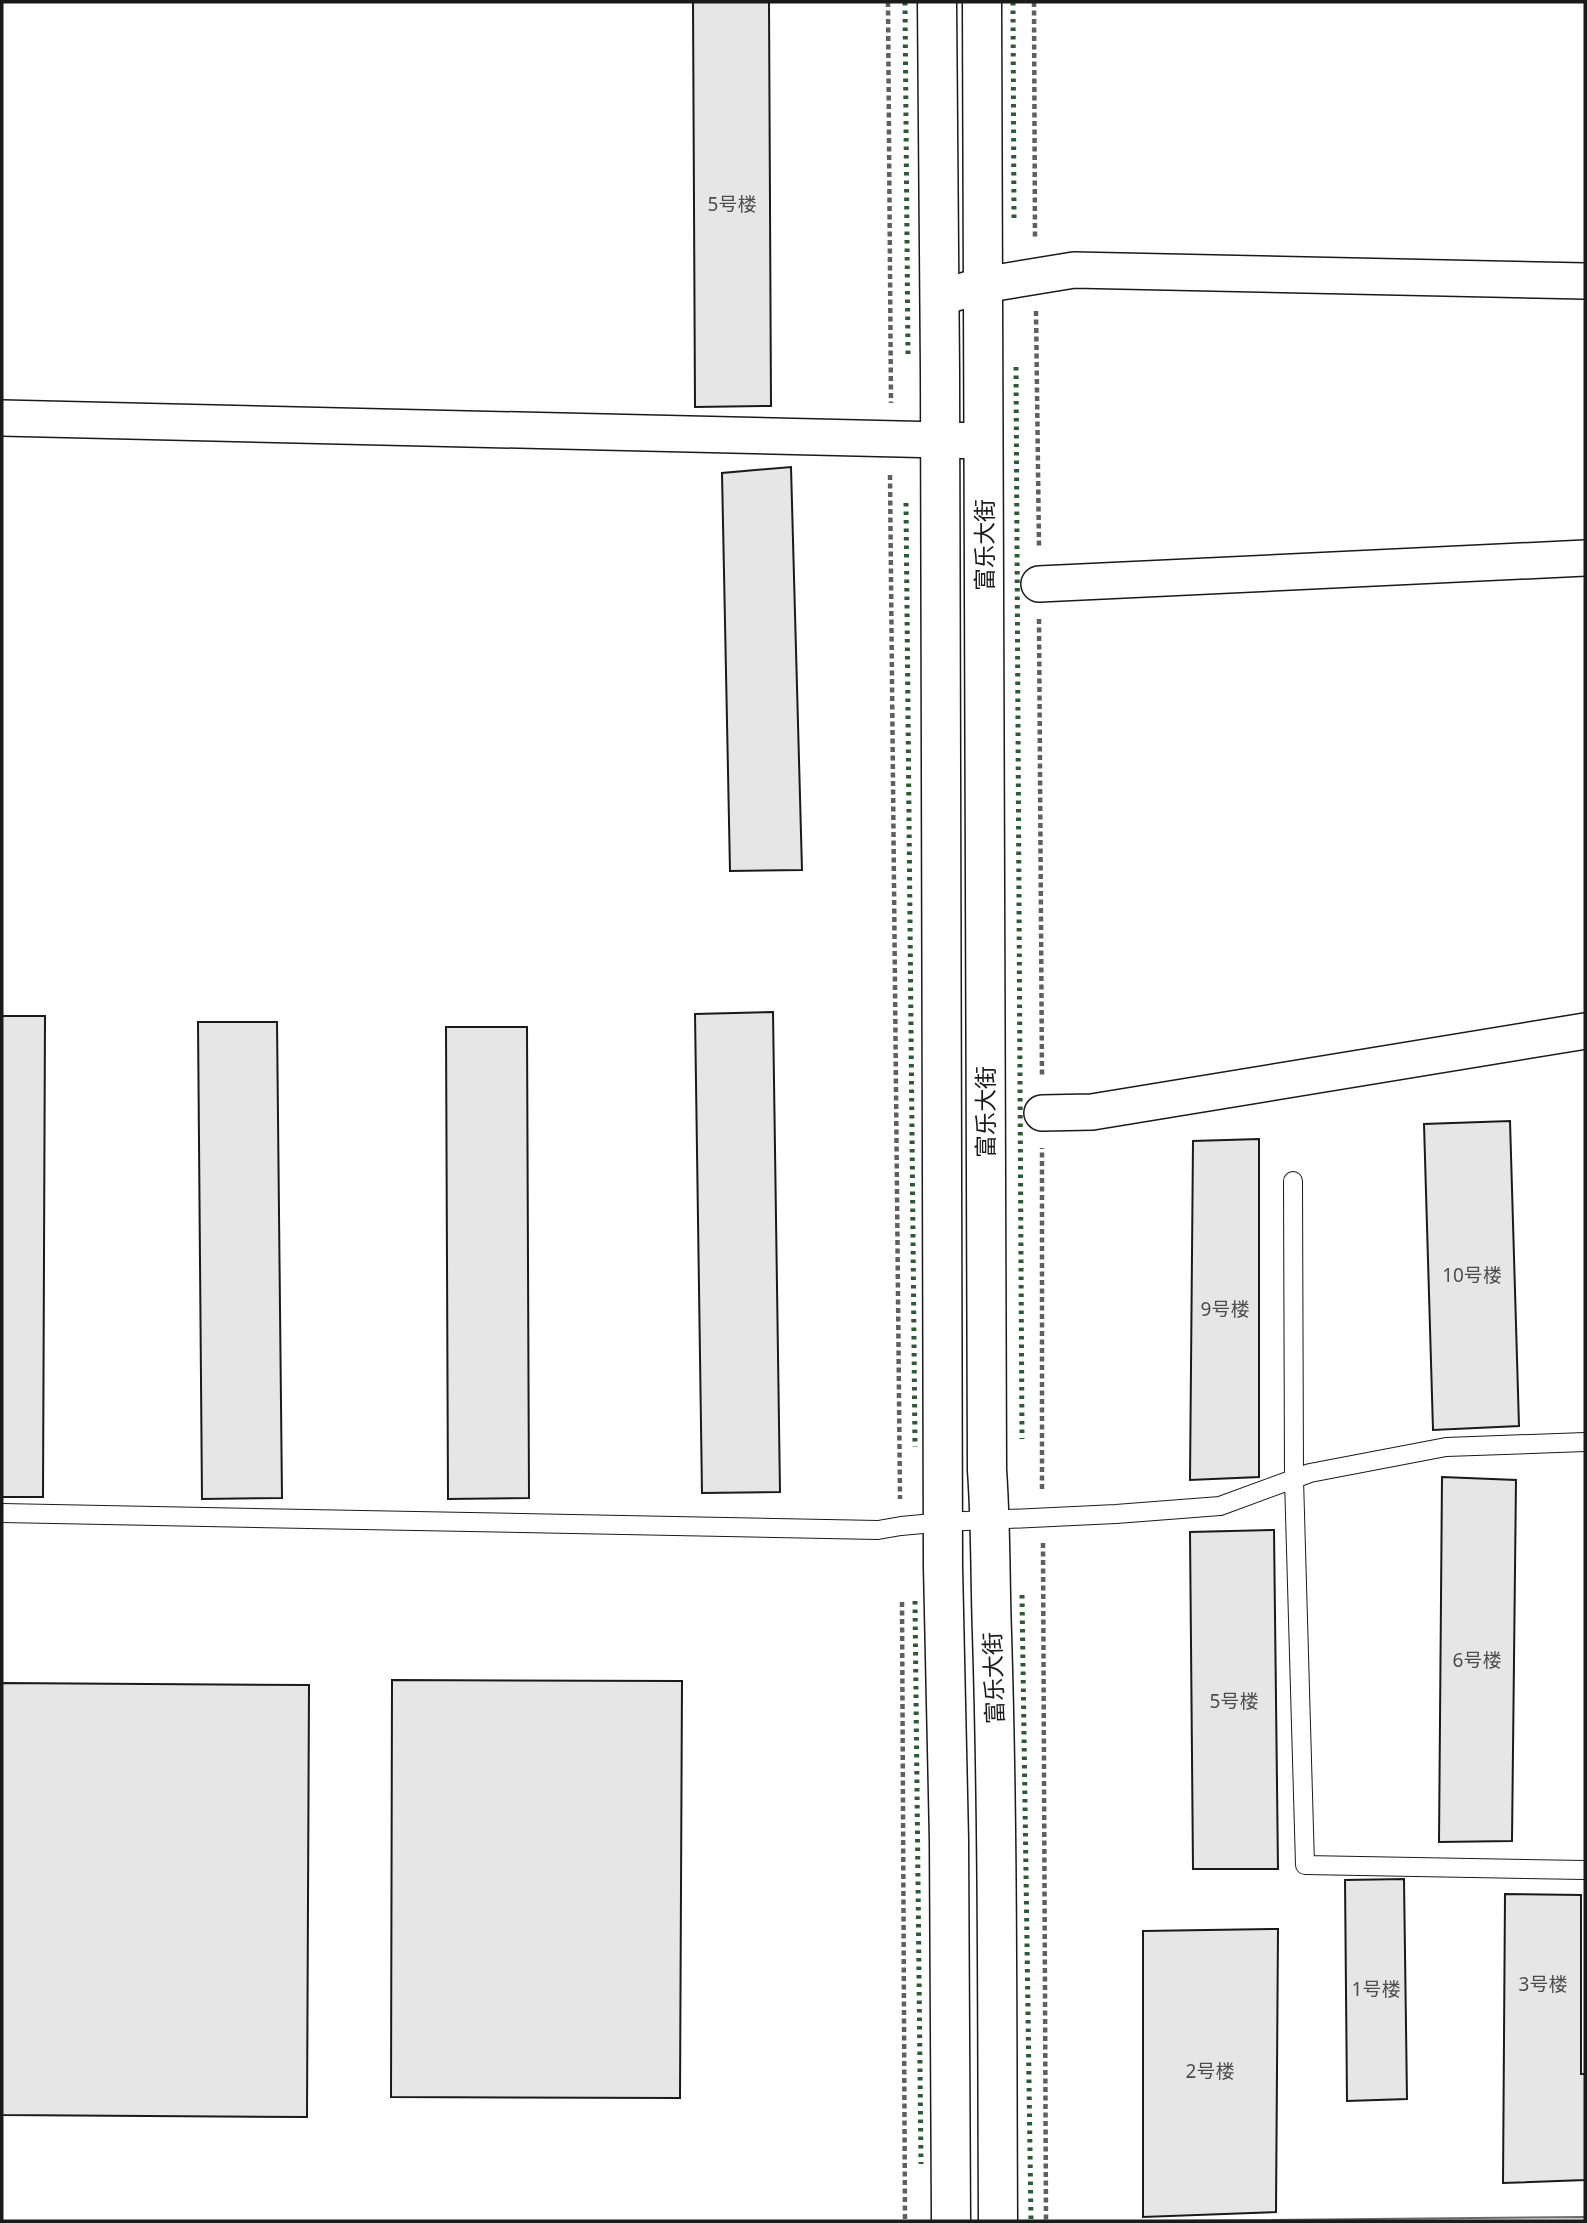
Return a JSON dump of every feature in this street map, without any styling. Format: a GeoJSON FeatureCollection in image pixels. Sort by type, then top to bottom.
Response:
{"type":"FeatureCollection","features":[{"type":"Feature","properties":{"kind":"main road","name":"富乐大街"},"geometry":{"type":"LineString","coordinates":[[936,2],[944,1522],[951,2221]]}},
{"type":"Feature","properties":{"kind":"main road","name":"富乐大街"},"geometry":{"type":"LineString","coordinates":[[982,2],[986,1470],[990,1520],[995,1727],[998,2221]]}},
{"type":"Feature","properties":{"kind":"street"},"geometry":{"type":"LineString","coordinates":[[939,298],[983,285],[1074,270],[1585,281]]}},
{"type":"Feature","properties":{"kind":"street"},"geometry":{"type":"LineString","coordinates":[[2,418],[984,441]]}},
{"type":"Feature","properties":{"kind":"street"},"geometry":{"type":"LineString","coordinates":[[1039,584],[1585,558]]}},
{"type":"Feature","properties":{"kind":"street"},"geometry":{"type":"LineString","coordinates":[[1042,1113],[1091,1112],[1585,1031]]}},
{"type":"Feature","properties":{"kind":"lane"},"geometry":{"type":"LineString","coordinates":[[1293,1181],[1294,1479],[1305,1865],[1585,1870]]}},
{"type":"Feature","properties":{"kind":"lane"},"geometry":{"type":"LineString","coordinates":[[2,1513],[878,1530],[944,1522],[1220,1506],[1311,1473],[1446,1447],[1585,1442]]}},
{"type":"Feature","properties":{"kind":"path"},"geometry":{"type":"LineString","coordinates":[[888,2],[901,1526]]}},
{"type":"Feature","properties":{"kind":"path"},"geometry":{"type":"LineString","coordinates":[[901,1596],[905,2221]]}},
{"type":"Feature","properties":{"kind":"shaded area"},"geometry":{"type":"Polygon","coordinates":[[[1585,2217],[1585,2221],[1167,2221],[1585,2217]]]}},
{"type":"Feature","properties":{"kind":"building"},"geometry":{"type":"Polygon","coordinates":[[[693,2],[769,2],[771,406],[695,407],[693,2]]]}},
{"type":"Feature","properties":{"kind":"building"},"geometry":{"type":"Polygon","coordinates":[[[791,467],[802,870],[730,871],[722,473],[791,467]]]}},
{"type":"Feature","properties":{"kind":"building"},"geometry":{"type":"Polygon","coordinates":[[[773,1012],[780,1492],[702,1493],[695,1014],[773,1012]]]}},
{"type":"Feature","properties":{"kind":"building"},"geometry":{"type":"Polygon","coordinates":[[[2,1016],[45,1016],[43,1497],[2,1497],[2,1016]]]}},
{"type":"Feature","properties":{"kind":"building"},"geometry":{"type":"Polygon","coordinates":[[[198,1022],[277,1022],[282,1498],[202,1499],[198,1022]]]}},
{"type":"Feature","properties":{"kind":"building"},"geometry":{"type":"Polygon","coordinates":[[[446,1027],[527,1027],[529,1498],[448,1499],[446,1027]]]}},
{"type":"Feature","properties":{"kind":"building"},"geometry":{"type":"Polygon","coordinates":[[[1510,1121],[1519,1426],[1433,1430],[1424,1124],[1510,1121]]]}},
{"type":"Feature","properties":{"kind":"building"},"geometry":{"type":"Polygon","coordinates":[[[1259,1139],[1259,1477],[1190,1480],[1193,1141],[1259,1139]]]}},
{"type":"Feature","properties":{"kind":"building"},"geometry":{"type":"Polygon","coordinates":[[[1442,1477],[1516,1480],[1512,1841],[1439,1842],[1442,1477]]]}},
{"type":"Feature","properties":{"kind":"building"},"geometry":{"type":"Polygon","coordinates":[[[1274,1530],[1278,1869],[1193,1869],[1190,1532],[1274,1530]]]}},
{"type":"Feature","properties":{"kind":"building"},"geometry":{"type":"Polygon","coordinates":[[[392,1680],[682,1681],[680,2098],[391,2097],[392,1680]]]}},
{"type":"Feature","properties":{"kind":"building"},"geometry":{"type":"Polygon","coordinates":[[[2,1683],[309,1685],[307,2117],[2,2115],[2,1683]]]}},
{"type":"Feature","properties":{"kind":"building"},"geometry":{"type":"Polygon","coordinates":[[[1404,1879],[1407,2099],[1347,2101],[1345,1880],[1404,1879]]]}},
{"type":"Feature","properties":{"kind":"building"},"geometry":{"type":"Polygon","coordinates":[[[1505,1894],[1581,1895],[1581,2074],[1585,2074],[1585,2180],[1503,2183],[1505,1894]]]}},
{"type":"Feature","properties":{"kind":"building"},"geometry":{"type":"Polygon","coordinates":[[[1278,1929],[1276,2212],[1143,2217],[1143,1931],[1278,1929]]]}},
{"type":"Feature","properties":{"kind":"hedge"},"geometry":{"type":"LineString","coordinates":[[905,2],[908,358]]}},
{"type":"Feature","properties":{"kind":"hedge"},"geometry":{"type":"LineString","coordinates":[[1013,2],[1014,219]]}},
{"type":"Feature","properties":{"kind":"hedge"},"geometry":{"type":"LineString","coordinates":[[1016,367],[1022,1439]]}},
{"type":"Feature","properties":{"kind":"hedge"},"geometry":{"type":"LineString","coordinates":[[906,503],[915,1447]]}},
{"type":"Feature","properties":{"kind":"hedge"},"geometry":{"type":"LineString","coordinates":[[1022,1595],[1031,2221]]}},
{"type":"Feature","properties":{"kind":"hedge"},"geometry":{"type":"LineString","coordinates":[[915,1601],[921,2164]]}}]}
